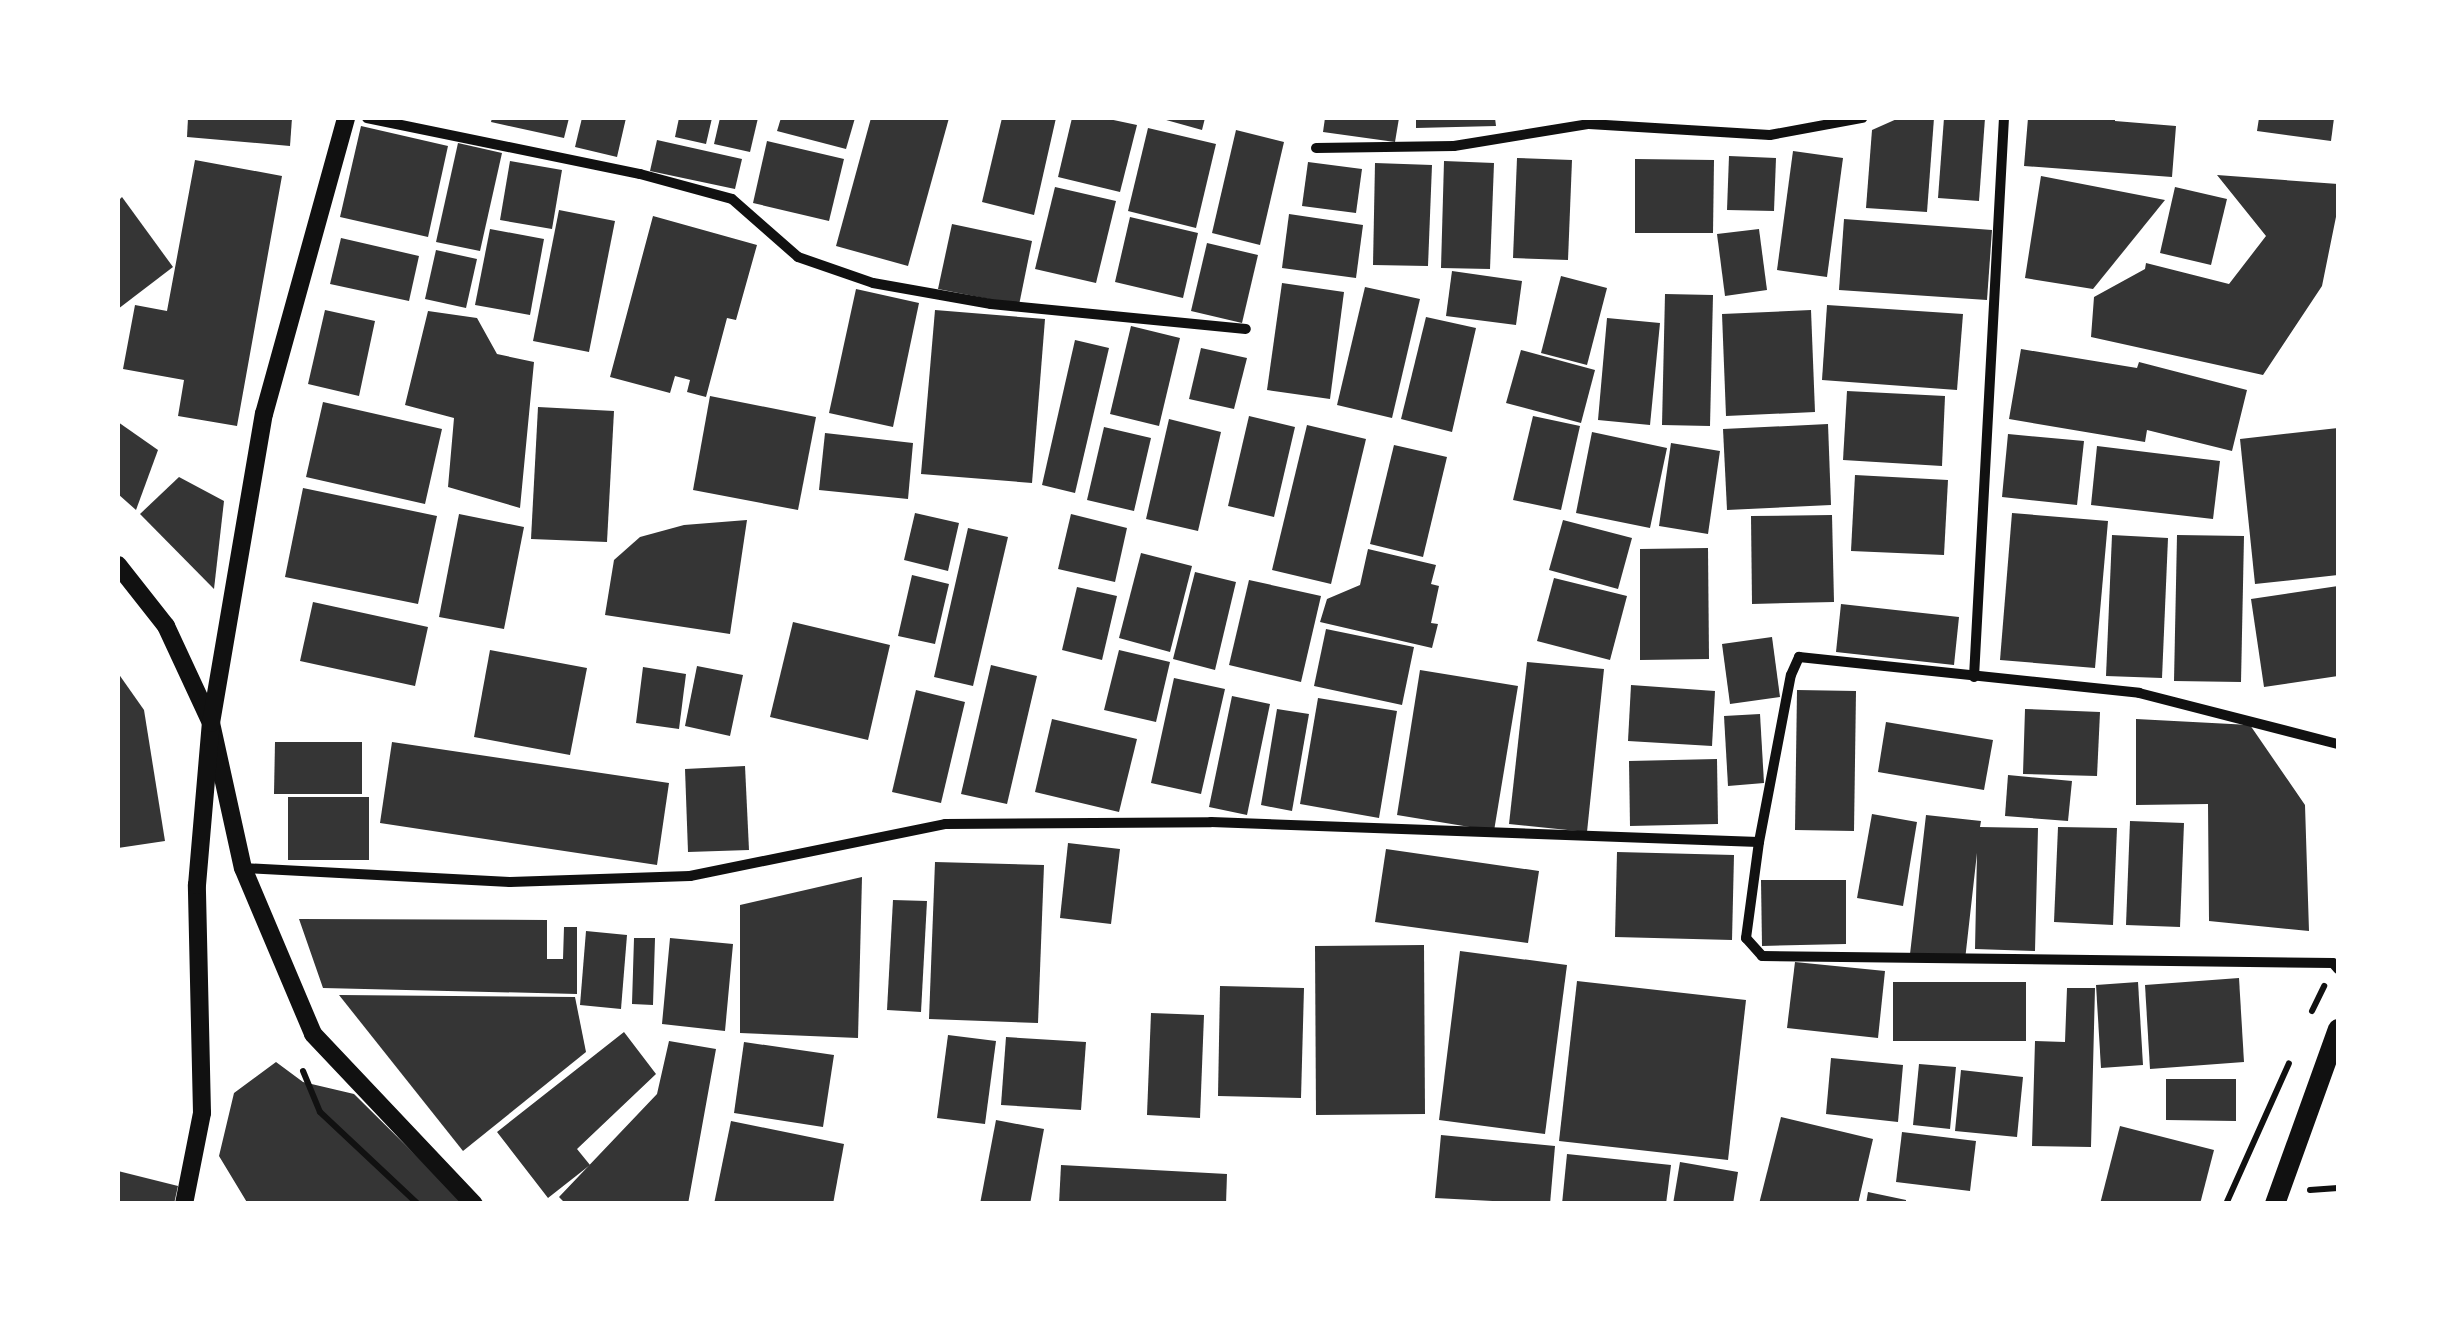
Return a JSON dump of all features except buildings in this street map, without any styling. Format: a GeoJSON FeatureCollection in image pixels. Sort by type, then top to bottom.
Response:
{"type":"FeatureCollection","features":[{"type":"Feature","properties":{"kind":"main road"},"geometry":{"type":"LineString","coordinates":[[2275,1204],[2338,1029]]}},
{"type":"Feature","properties":{"kind":"street"},"geometry":{"type":"LineString","coordinates":[[184,1204],[202,1113],[198,885],[212,723],[264,414],[346,118]]}},
{"type":"Feature","properties":{"kind":"street"},"geometry":{"type":"LineString","coordinates":[[367,118],[640,174],[732,198],[798,257],[874,282],[991,304],[1246,329]]}},
{"type":"Feature","properties":{"kind":"street"},"geometry":{"type":"LineString","coordinates":[[1316,148],[1454,146],[1589,124],[1770,135],[1862,118]]}},
{"type":"Feature","properties":{"kind":"street"},"geometry":{"type":"LineString","coordinates":[[1974,677],[2004,118]]}},
{"type":"Feature","properties":{"kind":"street"},"geometry":{"type":"LineString","coordinates":[[118,564],[166,626],[212,723],[243,868],[313,1034],[474,1204]]}},
{"type":"Feature","properties":{"kind":"street"},"geometry":{"type":"LineString","coordinates":[[2336,966],[1762,956],[1746,938],[1758,842],[1791,675],[1799,657],[2139,693],[2338,744]]}},
{"type":"Feature","properties":{"kind":"street"},"geometry":{"type":"LineString","coordinates":[[243,868],[510,882],[690,876],[945,824],[1211,822],[1758,842]]}},
{"type":"Feature","properties":{"kind":"path"},"geometry":{"type":"LineString","coordinates":[[2310,1015],[2336,966]]}},
{"type":"Feature","properties":{"kind":"path"},"geometry":{"type":"LineString","coordinates":[[2226,1204],[2295,1049]]}}]}
